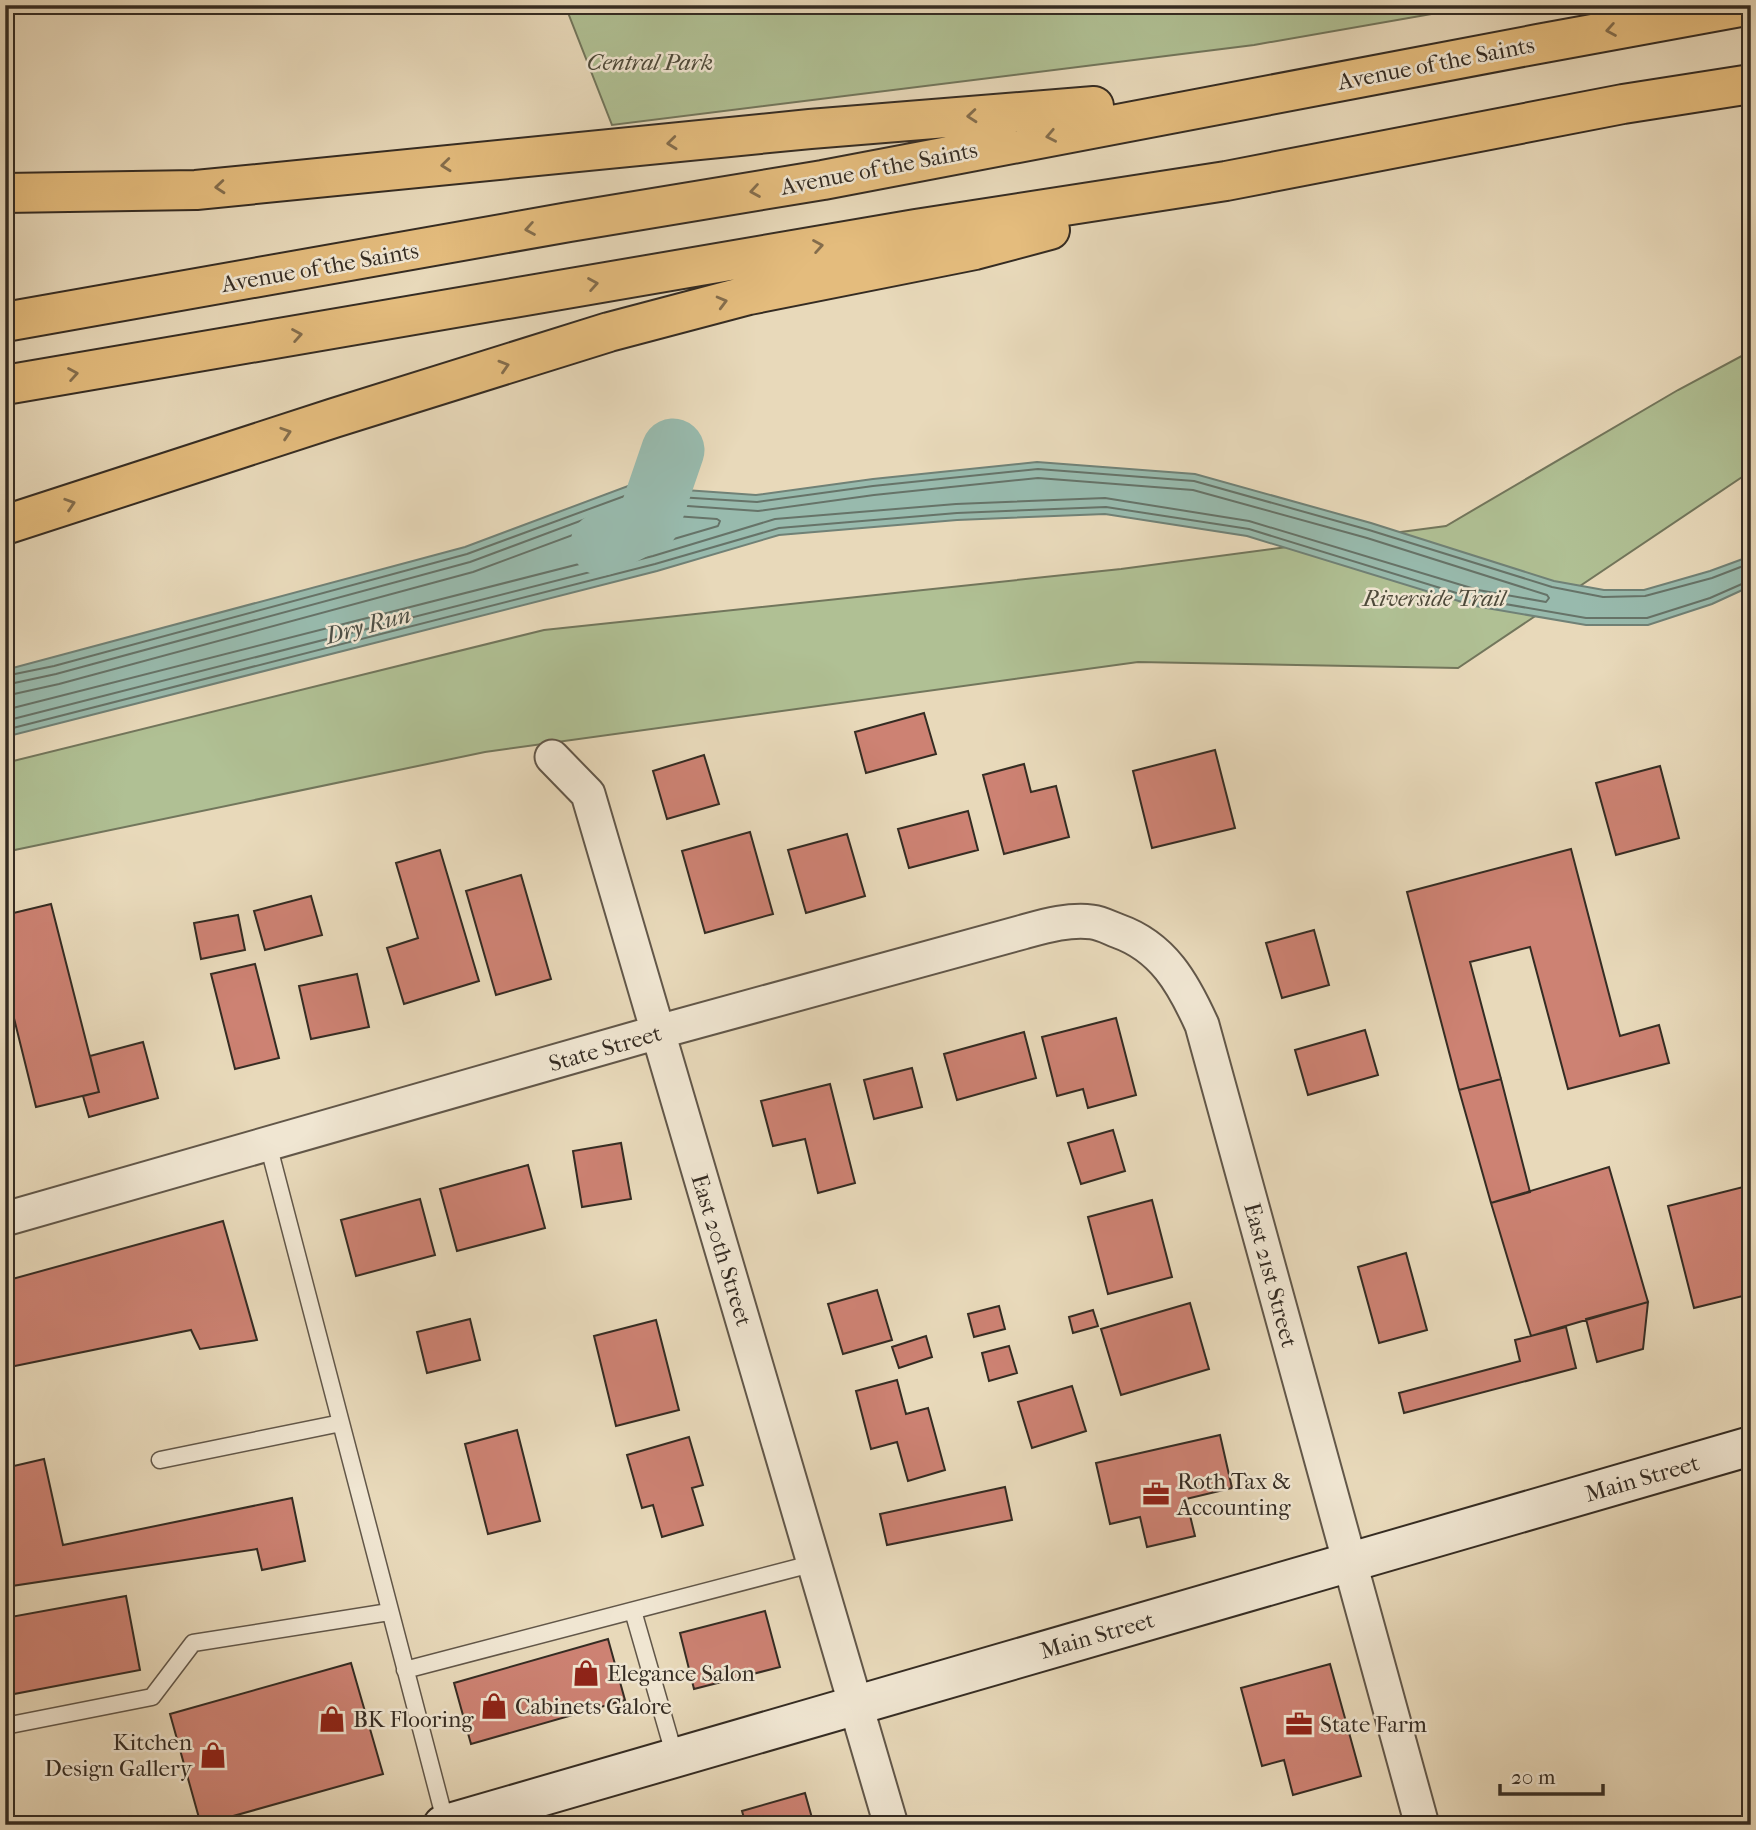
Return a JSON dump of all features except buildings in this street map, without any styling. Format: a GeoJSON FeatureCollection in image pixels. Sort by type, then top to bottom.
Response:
{"type":"FeatureCollection","features":[{"type":"Feature","properties":{"kind":"highway","name":"Avenue of the Saints"},"geometry":{"type":"LineString","coordinates":[[5,322],[823,180],[1751,5]]}},
{"type":"Feature","properties":{"kind":"highway"},"geometry":{"type":"LineString","coordinates":[[5,385],[902,231],[1226,181],[1623,104],[1751,85]]}},
{"type":"Feature","properties":{"kind":"highway"},"geometry":{"type":"LineString","coordinates":[[5,193],[196,190],[810,129],[1284,91]]}},
{"type":"Feature","properties":{"kind":"highway"},"geometry":{"type":"LineString","coordinates":[[5,525],[609,332],[749,295],[975,250],[1226,181]]}},
{"type":"Feature","properties":{"kind":"main road","name":"Main Street"},"geometry":{"type":"LineString","coordinates":[[444,1824],[1751,1446]]}},
{"type":"Feature","properties":{"kind":"street","name":"East 20th Street"},"geometry":{"type":"LineString","coordinates":[[552,757],[588,794],[891,1825]]}},
{"type":"Feature","properties":{"kind":"street","name":"State Street"},"geometry":{"type":"LineString","coordinates":[[5,1219],[658,1032],[1061,922],[1094,922],[1149,945],[1169,965],[1186,990]]}},
{"type":"Feature","properties":{"kind":"street","name":"East 21st Street"},"geometry":{"type":"LineString","coordinates":[[1186,990],[1202,1025],[1422,1825]]}},
{"type":"Feature","properties":{"kind":"lane"},"geometry":{"type":"LineString","coordinates":[[268,1144],[444,1824]]}},
{"type":"Feature","properties":{"kind":"lane"},"geometry":{"type":"LineString","coordinates":[[160,1460],[341,1423]]}},
{"type":"Feature","properties":{"kind":"lane"},"geometry":{"type":"LineString","coordinates":[[405,1670],[815,1563]]}},
{"type":"Feature","properties":{"kind":"lane"},"geometry":{"type":"LineString","coordinates":[[633,1611],[676,1757]]}},
{"type":"Feature","properties":{"kind":"lane"},"geometry":{"type":"LineString","coordinates":[[5,1726],[152,1697],[192,1643],[390,1612]]}},
{"type":"Feature","properties":{"kind":"green space","name":"Central Park"},"geometry":{"type":"Polygon","coordinates":[[[565,5],[1483,5],[1254,45],[612,125],[565,5]]]}},
{"type":"Feature","properties":{"kind":"green space","name":"Riverside Trail"},"geometry":{"type":"Polygon","coordinates":[[[1751,351],[1751,471],[1458,668],[1138,662],[485,752],[5,852],[5,763],[544,630],[1121,569],[1446,526],[1678,390],[1751,351]]]}},
{"type":"Feature","properties":{"kind":"water"},"geometry":{"type":"Polygon","coordinates":[[[1037,462],[1195,474],[1371,523],[1554,581],[1604,590],[1644,590],[1751,556],[1751,586],[1712,604],[1648,625],[1586,625],[1475,606],[1247,536],[1105,514],[957,520],[779,535],[657,571],[5,737],[5,670],[465,547],[628,486],[756,495],[873,479],[1037,462]]]}},
{"type":"Feature","properties":{"kind":"waterway","name":"Dry Run"},"geometry":{"type":"LineString","coordinates":[[602,544],[649,520],[673,450]]}},
{"type":"Feature","properties":{"kind":"place","name":"Roth Tax & Accounting"},"geometry":{"type":"Point","coordinates":[1156,1494]}},
{"type":"Feature","properties":{"kind":"place","name":"Elegance Salon"},"geometry":{"type":"Point","coordinates":[586,1673]}},
{"type":"Feature","properties":{"kind":"place","name":"Cabinets Galore"},"geometry":{"type":"Point","coordinates":[494,1706]}},
{"type":"Feature","properties":{"kind":"place","name":"BK Flooring"},"geometry":{"type":"Point","coordinates":[332,1719]}},
{"type":"Feature","properties":{"kind":"place","name":"State Farm"},"geometry":{"type":"Point","coordinates":[1299,1724]}},
{"type":"Feature","properties":{"kind":"place","name":"Kitchen Design Gallery"},"geometry":{"type":"Point","coordinates":[213,1755]}}]}
